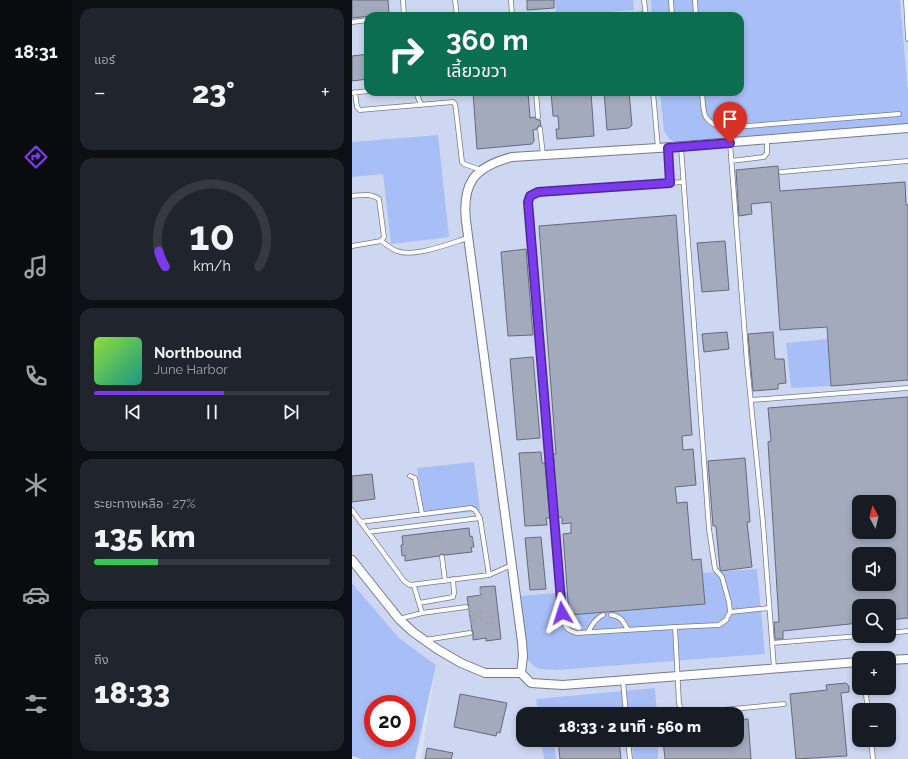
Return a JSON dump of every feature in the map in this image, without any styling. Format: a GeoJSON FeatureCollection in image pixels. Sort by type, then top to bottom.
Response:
{"type":"FeatureCollection","features":[{"type":"Feature","properties":{"kind":"street"},"geometry":{"type":"LineString","coordinates":[[521,673],[523,656],[522,642],[464,205],[466,195],[474,177],[481,170],[498,161],[512,158],[668,148],[908,128]]}},
{"type":"Feature","properties":{"kind":"street"},"geometry":{"type":"LineString","coordinates":[[352,560],[399,619],[413,632],[437,649],[462,663],[485,673],[521,673],[531,683],[562,685],[677,676],[773,665],[852,662]]}},
{"type":"Feature","properties":{"kind":"street"},"geometry":{"type":"LineString","coordinates":[[896,660],[908,659]]}},
{"type":"Feature","properties":{"kind":"lane"},"geometry":{"type":"LineString","coordinates":[[402,0],[404,12]]}},
{"type":"Feature","properties":{"kind":"lane"},"geometry":{"type":"LineString","coordinates":[[455,0],[456,12]]}},
{"type":"Feature","properties":{"kind":"lane"},"geometry":{"type":"LineString","coordinates":[[511,0],[512,12]]}},
{"type":"Feature","properties":{"kind":"lane"},"geometry":{"type":"LineString","coordinates":[[671,0],[672,12]]}},
{"type":"Feature","properties":{"kind":"lane"},"geometry":{"type":"LineString","coordinates":[[695,0],[696,12]]}},
{"type":"Feature","properties":{"kind":"lane"},"geometry":{"type":"LineString","coordinates":[[906,0],[908,39]]}},
{"type":"Feature","properties":{"kind":"lane"},"geometry":{"type":"LineString","coordinates":[[645,1],[646,12]]}},
{"type":"Feature","properties":{"kind":"lane"},"geometry":{"type":"LineString","coordinates":[[352,22],[364,20]]}},
{"type":"Feature","properties":{"kind":"lane"},"geometry":{"type":"LineString","coordinates":[[364,92],[353,93],[357,107],[360,110],[453,102],[456,110],[462,162],[481,170]]}},
{"type":"Feature","properties":{"kind":"lane"},"geometry":{"type":"LineString","coordinates":[[418,96],[421,105]]}},
{"type":"Feature","properties":{"kind":"lane"},"geometry":{"type":"LineString","coordinates":[[536,96],[538,117]]}},
{"type":"Feature","properties":{"kind":"lane"},"geometry":{"type":"LineString","coordinates":[[653,96],[658,148]]}},
{"type":"Feature","properties":{"kind":"lane"},"geometry":{"type":"LineString","coordinates":[[702,96],[706,118],[711,123],[722,128],[899,114]]}},
{"type":"Feature","properties":{"kind":"lane"},"geometry":{"type":"LineString","coordinates":[[540,129],[543,156]]}},
{"type":"Feature","properties":{"kind":"lane"},"geometry":{"type":"LineString","coordinates":[[731,161],[764,157],[767,153],[767,140]]}},
{"type":"Feature","properties":{"kind":"lane"},"geometry":{"type":"LineString","coordinates":[[730,143],[746,363],[751,400],[773,665]]}},
{"type":"Feature","properties":{"kind":"lane"},"geometry":{"type":"LineString","coordinates":[[681,147],[709,529],[715,569],[722,577],[729,602],[730,612],[726,620],[719,625],[571,632],[563,622],[560,604],[528,202],[530,196],[538,192],[683,182]]}},
{"type":"Feature","properties":{"kind":"lane"},"geometry":{"type":"LineString","coordinates":[[668,148],[670,183]]}},
{"type":"Feature","properties":{"kind":"lane"},"geometry":{"type":"LineString","coordinates":[[781,172],[908,162]]}},
{"type":"Feature","properties":{"kind":"lane"},"geometry":{"type":"LineString","coordinates":[[352,196],[367,194],[379,199],[384,237],[381,241]]}},
{"type":"Feature","properties":{"kind":"lane"},"geometry":{"type":"LineString","coordinates":[[352,246],[381,241],[397,251],[405,253],[424,251],[468,238]]}},
{"type":"Feature","properties":{"kind":"lane"},"geometry":{"type":"LineString","coordinates":[[751,400],[908,388]]}},
{"type":"Feature","properties":{"kind":"lane"},"geometry":{"type":"LineString","coordinates":[[410,476],[415,478],[422,514]]}},
{"type":"Feature","properties":{"kind":"lane"},"geometry":{"type":"LineString","coordinates":[[360,522],[470,508],[475,510],[480,518],[489,575]]}},
{"type":"Feature","properties":{"kind":"lane"},"geometry":{"type":"LineString","coordinates":[[352,510],[404,581],[410,585],[414,586],[445,580],[489,575],[512,565]]}},
{"type":"Feature","properties":{"kind":"lane"},"geometry":{"type":"LineString","coordinates":[[368,532],[480,518]]}},
{"type":"Feature","properties":{"kind":"lane"},"geometry":{"type":"LineString","coordinates":[[442,557],[445,580]]}},
{"type":"Feature","properties":{"kind":"lane"},"geometry":{"type":"LineString","coordinates":[[419,603],[453,597],[453,579]]}},
{"type":"Feature","properties":{"kind":"lane"},"geometry":{"type":"LineString","coordinates":[[414,586],[420,613]]}},
{"type":"Feature","properties":{"kind":"lane"},"geometry":{"type":"LineString","coordinates":[[399,619],[420,613],[466,607]]}},
{"type":"Feature","properties":{"kind":"lane"},"geometry":{"type":"LineString","coordinates":[[730,612],[769,608]]}},
{"type":"Feature","properties":{"kind":"lane"},"geometry":{"type":"LineString","coordinates":[[611,614],[617,615],[622,619],[628,630]]}},
{"type":"Feature","properties":{"kind":"lane"},"geometry":{"type":"LineString","coordinates":[[588,632],[595,622],[603,615]]}},
{"type":"Feature","properties":{"kind":"lane"},"geometry":{"type":"LineString","coordinates":[[675,627],[679,704],[682,711],[691,713],[784,704]]}},
{"type":"Feature","properties":{"kind":"lane"},"geometry":{"type":"LineString","coordinates":[[424,640],[470,632]]}},
{"type":"Feature","properties":{"kind":"lane"},"geometry":{"type":"LineString","coordinates":[[896,633],[908,632]]}},
{"type":"Feature","properties":{"kind":"lane"},"geometry":{"type":"LineString","coordinates":[[772,643],[852,637]]}},
{"type":"Feature","properties":{"kind":"lane"},"geometry":{"type":"LineString","coordinates":[[623,680],[625,707]]}},
{"type":"Feature","properties":{"kind":"lane"},"geometry":{"type":"LineString","coordinates":[[629,747],[630,759]]}},
{"type":"Feature","properties":{"kind":"lane"},"geometry":{"type":"LineString","coordinates":[[872,747],[873,759]]}},
{"type":"Feature","properties":{"kind":"path"},"geometry":{"type":"LineString","coordinates":[[482,611],[482,618],[474,619],[473,612],[482,611]]}},
{"type":"Feature","properties":{"kind":"path"},"geometry":{"type":"LineString","coordinates":[[492,616],[493,623],[487,624],[486,617],[492,616]]}},
{"type":"Feature","properties":{"kind":"shaded area"},"geometry":{"type":"Polygon","coordinates":[[[352,0],[908,0],[908,759],[421,759],[436,665],[399,638],[352,583],[352,0]]]}},
{"type":"Feature","properties":{"kind":"shaded area"},"geometry":{"type":"Polygon","coordinates":[[[555,0],[633,0],[634,10],[608,12],[556,12],[555,0]]]}},
{"type":"Feature","properties":{"kind":"shaded area"},"geometry":{"type":"Polygon","coordinates":[[[651,0],[900,0],[908,92],[908,125],[678,143],[669,139],[664,131],[660,96],[744,96],[744,12],[652,12],[651,0]]]}},
{"type":"Feature","properties":{"kind":"shaded area"},"geometry":{"type":"Polygon","coordinates":[[[438,135],[449,237],[391,244],[383,174],[352,177],[352,142],[438,135]]]}},
{"type":"Feature","properties":{"kind":"shaded area"},"geometry":{"type":"Polygon","coordinates":[[[828,339],[831,386],[791,388],[786,343],[828,339]]]}},
{"type":"Feature","properties":{"kind":"shaded area"},"geometry":{"type":"Polygon","coordinates":[[[474,462],[480,511],[423,517],[417,468],[474,462]]]}},
{"type":"Feature","properties":{"kind":"shaded area"},"geometry":{"type":"Polygon","coordinates":[[[757,569],[765,654],[557,670],[536,667],[529,662],[526,657],[520,596],[567,592],[570,615],[705,604],[703,573],[757,569]]]}},
{"type":"Feature","properties":{"kind":"shaded area"},"geometry":{"type":"Polygon","coordinates":[[[352,583],[399,638],[436,665],[415,759],[362,759],[352,756],[352,583]]]}},
{"type":"Feature","properties":{"kind":"shaded area"},"geometry":{"type":"Polygon","coordinates":[[[655,688],[656,707],[537,707],[536,699],[655,688]]]}},
{"type":"Feature","properties":{"kind":"shaded area"},"geometry":{"type":"Polygon","coordinates":[[[542,747],[555,747],[556,759],[544,759],[542,747]]]}},
{"type":"Feature","properties":{"kind":"shaded area"},"geometry":{"type":"Polygon","coordinates":[[[632,747],[658,747],[658,759],[633,759],[632,747]]]}},
{"type":"Feature","properties":{"kind":"building"},"geometry":{"type":"Polygon","coordinates":[[[352,0],[388,0],[389,12],[364,12],[364,17],[352,18],[352,0]]]}},
{"type":"Feature","properties":{"kind":"building"},"geometry":{"type":"Polygon","coordinates":[[[527,0],[554,0],[554,8],[527,10],[527,0]]]}},
{"type":"Feature","properties":{"kind":"building"},"geometry":{"type":"Polygon","coordinates":[[[364,54],[364,80],[352,81],[352,56],[364,54]]]}},
{"type":"Feature","properties":{"kind":"building"},"geometry":{"type":"Polygon","coordinates":[[[473,96],[528,96],[530,118],[534,117],[537,120],[540,120],[541,126],[538,126],[537,129],[533,130],[534,141],[532,144],[477,149],[473,96]]]}},
{"type":"Feature","properties":{"kind":"building"},"geometry":{"type":"Polygon","coordinates":[[[551,96],[591,96],[594,136],[557,139],[556,129],[559,129],[558,116],[553,116],[551,96]]]}},
{"type":"Feature","properties":{"kind":"building"},"geometry":{"type":"Polygon","coordinates":[[[604,96],[629,96],[632,125],[629,128],[607,130],[604,96]]]}},
{"type":"Feature","properties":{"kind":"building"},"geometry":{"type":"Polygon","coordinates":[[[778,166],[780,191],[905,182],[906,205],[908,205],[908,380],[831,386],[827,327],[780,330],[771,202],[751,204],[752,214],[739,216],[736,170],[778,166]]]}},
{"type":"Feature","properties":{"kind":"building"},"geometry":{"type":"Polygon","coordinates":[[[676,215],[692,435],[682,436],[683,450],[693,449],[696,485],[675,487],[677,503],[687,502],[692,560],[701,559],[705,604],[569,615],[563,534],[571,533],[571,523],[562,524],[562,517],[557,517],[552,462],[554,462],[553,454],[556,454],[539,226],[676,215]]]}},
{"type":"Feature","properties":{"kind":"building"},"geometry":{"type":"Polygon","coordinates":[[[725,241],[729,290],[702,292],[697,243],[725,241]]]}},
{"type":"Feature","properties":{"kind":"building"},"geometry":{"type":"Polygon","coordinates":[[[526,249],[533,335],[508,336],[501,252],[526,249]]]}},
{"type":"Feature","properties":{"kind":"building"},"geometry":{"type":"Polygon","coordinates":[[[727,332],[729,349],[704,352],[702,334],[727,332]]]}},
{"type":"Feature","properties":{"kind":"building"},"geometry":{"type":"Polygon","coordinates":[[[773,332],[775,359],[784,359],[786,383],[778,384],[778,389],[753,391],[748,334],[773,332]]]}},
{"type":"Feature","properties":{"kind":"building"},"geometry":{"type":"Polygon","coordinates":[[[533,357],[540,438],[517,440],[510,359],[533,357]]]}},
{"type":"Feature","properties":{"kind":"building"},"geometry":{"type":"Polygon","coordinates":[[[908,397],[908,618],[896,619],[896,599],[852,599],[852,624],[783,631],[783,639],[775,639],[774,622],[779,622],[768,442],[771,441],[768,408],[908,397]]]}},
{"type":"Feature","properties":{"kind":"building"},"geometry":{"type":"Polygon","coordinates":[[[541,452],[542,463],[545,463],[550,518],[546,518],[547,525],[525,526],[519,453],[541,452]]]}},
{"type":"Feature","properties":{"kind":"building"},"geometry":{"type":"Polygon","coordinates":[[[745,458],[750,522],[747,522],[752,567],[721,571],[716,526],[713,526],[708,461],[745,458]]]}},
{"type":"Feature","properties":{"kind":"building"},"geometry":{"type":"Polygon","coordinates":[[[372,474],[375,499],[352,502],[352,476],[372,474]]]}},
{"type":"Feature","properties":{"kind":"building"},"geometry":{"type":"Polygon","coordinates":[[[469,528],[470,537],[472,536],[474,547],[471,547],[472,552],[442,554],[439,556],[405,561],[405,555],[402,556],[402,536],[469,528]]]}},
{"type":"Feature","properties":{"kind":"building"},"geometry":{"type":"Polygon","coordinates":[[[541,537],[546,589],[530,590],[525,538],[541,537]]]}},
{"type":"Feature","properties":{"kind":"building"},"geometry":{"type":"Polygon","coordinates":[[[495,586],[501,639],[486,641],[486,638],[473,640],[467,597],[481,595],[480,587],[495,586]]]}},
{"type":"Feature","properties":{"kind":"building"},"geometry":{"type":"Polygon","coordinates":[[[846,683],[849,686],[849,692],[841,693],[847,756],[796,759],[790,694],[827,690],[826,685],[846,683]]]}},
{"type":"Feature","properties":{"kind":"building"},"geometry":{"type":"Polygon","coordinates":[[[460,694],[507,703],[500,733],[497,732],[496,736],[454,727],[460,694]]]}},
{"type":"Feature","properties":{"kind":"building"},"geometry":{"type":"Polygon","coordinates":[[[744,719],[748,719],[751,759],[665,759],[664,747],[744,747],[744,719]]]}},
{"type":"Feature","properties":{"kind":"building"},"geometry":{"type":"Polygon","coordinates":[[[559,747],[620,747],[621,759],[560,759],[559,747]]]}},
{"type":"Feature","properties":{"kind":"building"},"geometry":{"type":"Polygon","coordinates":[[[427,748],[453,753],[451,759],[425,759],[427,748]]]}},
{"type":"Feature","properties":{"kind":"route"},"geometry":{"type":"LineString","coordinates":[[562,613],[560,604],[528,202],[530,196],[538,192],[670,183],[668,148],[730,143]]}}]}
